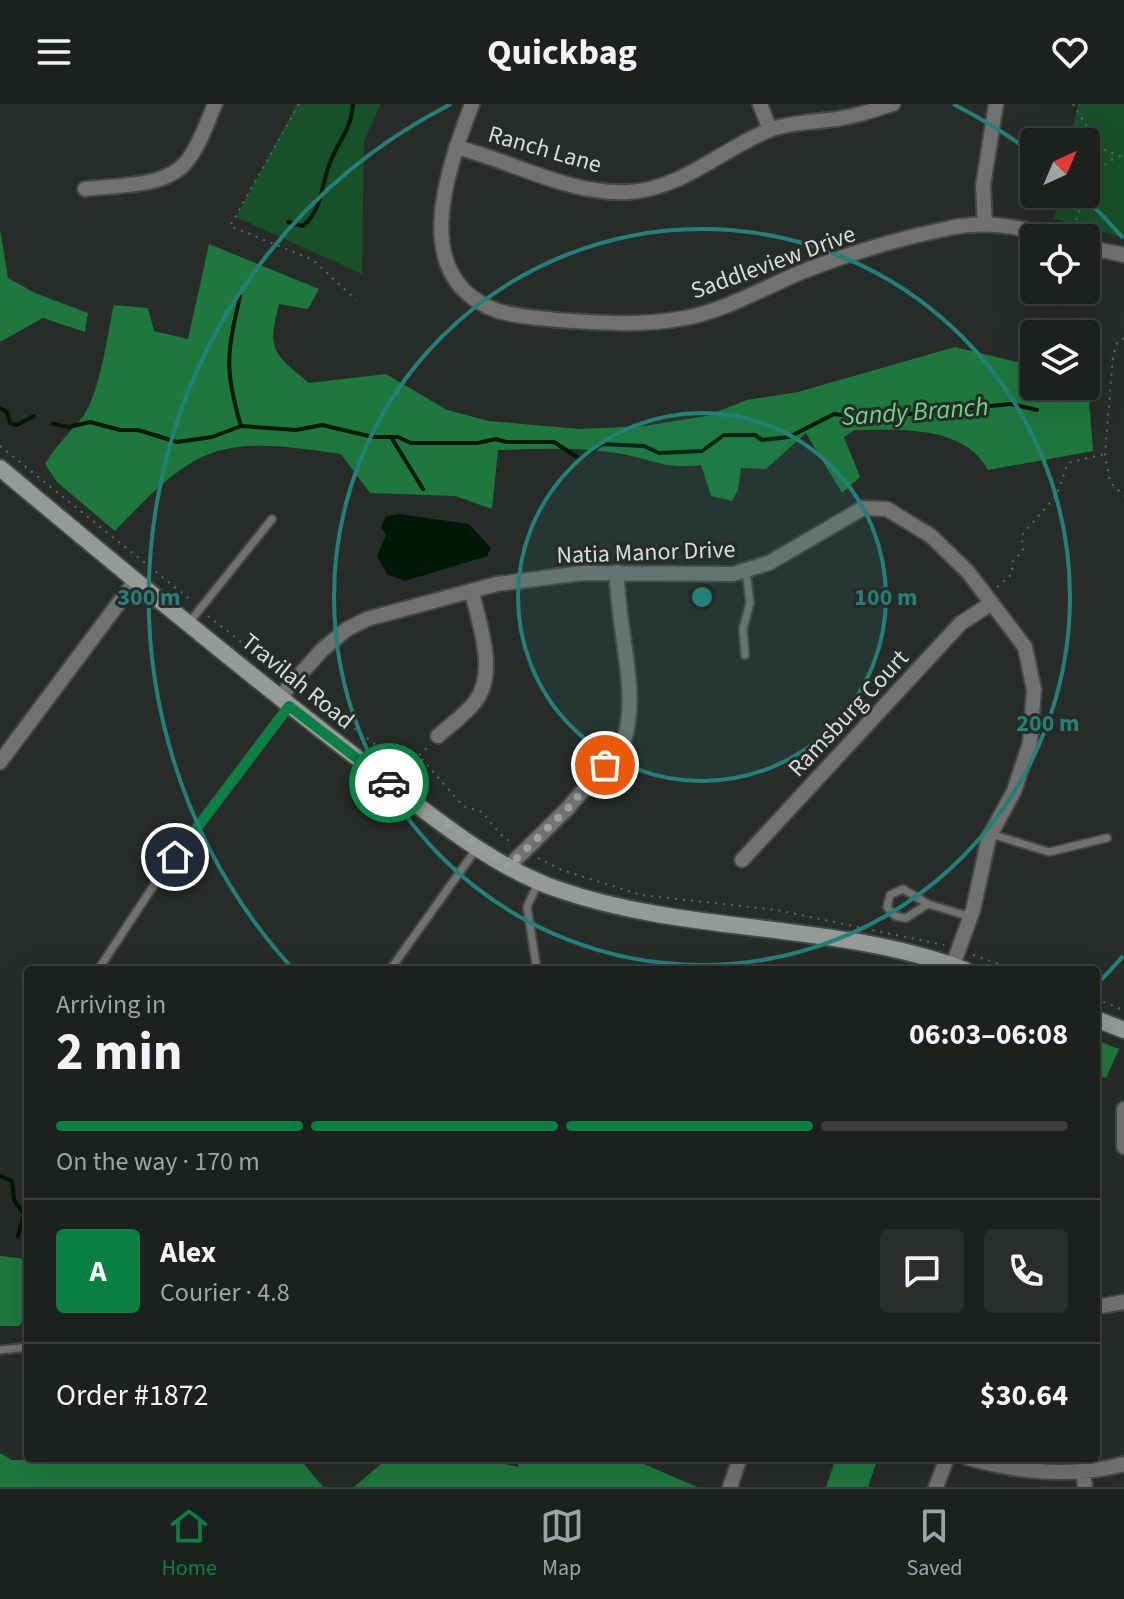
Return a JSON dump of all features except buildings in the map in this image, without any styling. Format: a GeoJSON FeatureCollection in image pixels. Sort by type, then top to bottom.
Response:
{"type":"FeatureCollection","features":[{"type":"Feature","properties":{"kind":"main road","name":"Travilah Road"},"geometry":{"type":"LineString","coordinates":[[0,468],[284,702],[403,794],[508,867],[538,881],[611,904],[861,943],[957,964]]}},
{"type":"Feature","properties":{"kind":"main road"},"geometry":{"type":"LineString","coordinates":[[1100,1021],[1124,1030]]}},
{"type":"Feature","properties":{"kind":"street"},"geometry":{"type":"LineString","coordinates":[[85,189],[155,180],[179,169],[188,160],[215,104]]}},
{"type":"Feature","properties":{"kind":"street","name":"Saddleview Drive"},"geometry":{"type":"LineString","coordinates":[[472,104],[456,147],[440,216],[444,259],[468,293],[497,311],[620,325],[685,318],[856,254],[951,228],[985,224],[1020,226]]}},
{"type":"Feature","properties":{"kind":"street"},"geometry":{"type":"LineString","coordinates":[[760,104],[770,130]]}},
{"type":"Feature","properties":{"kind":"street","name":"Ranch Lane"},"geometry":{"type":"LineString","coordinates":[[456,147],[497,157],[579,188],[627,192],[684,179],[736,146],[770,130],[850,117],[893,104]]}},
{"type":"Feature","properties":{"kind":"street"},"geometry":{"type":"LineString","coordinates":[[985,224],[983,186],[996,104]]}},
{"type":"Feature","properties":{"kind":"street"},"geometry":{"type":"LineString","coordinates":[[1100,250],[1124,255]]}},
{"type":"Feature","properties":{"kind":"street","name":"Natia Manor Drive"},"geometry":{"type":"LineString","coordinates":[[284,702],[293,682],[322,650],[367,619],[497,584],[582,573],[705,575],[746,571],[769,563],[863,508],[887,509],[931,536],[990,599],[1025,647],[1034,690],[1030,743],[1014,791],[991,834],[957,964]]}},
{"type":"Feature","properties":{"kind":"street"},"geometry":{"type":"LineString","coordinates":[[508,867],[568,808],[623,743],[627,731],[628,686],[616,604],[617,572]]}},
{"type":"Feature","properties":{"kind":"street"},"geometry":{"type":"LineString","coordinates":[[0,762],[136,580]]}},
{"type":"Feature","properties":{"kind":"street"},"geometry":{"type":"LineString","coordinates":[[438,736],[476,702],[482,689],[487,661],[472,592]]}},
{"type":"Feature","properties":{"kind":"street","name":"Ramsburg Court"},"geometry":{"type":"LineString","coordinates":[[742,860],[961,623],[990,599]]}},
{"type":"Feature","properties":{"kind":"street"},"geometry":{"type":"LineString","coordinates":[[1124,1109],[1124,1147]]}},
{"type":"Feature","properties":{"kind":"street"},"geometry":{"type":"LineString","coordinates":[[1100,1306],[1124,1302]]}},
{"type":"Feature","properties":{"kind":"street"},"geometry":{"type":"LineString","coordinates":[[730,1487],[739,1462]]}},
{"type":"Feature","properties":{"kind":"street"},"geometry":{"type":"LineString","coordinates":[[936,1487],[945,1462]]}},
{"type":"Feature","properties":{"kind":"street"},"geometry":{"type":"LineString","coordinates":[[986,1462],[1027,1471],[1083,1470],[1124,1464]]}},
{"type":"Feature","properties":{"kind":"street"},"geometry":{"type":"LineString","coordinates":[[1083,1470],[1085,1487]]}},
{"type":"Feature","properties":{"kind":"lane"},"geometry":{"type":"LineString","coordinates":[[188,624],[272,519]]}},
{"type":"Feature","properties":{"kind":"lane"},"geometry":{"type":"LineString","coordinates":[[745,655],[743,629],[750,603],[746,571]]}},
{"type":"Feature","properties":{"kind":"lane"},"geometry":{"type":"LineString","coordinates":[[101,966],[156,882],[284,702]]}},
{"type":"Feature","properties":{"kind":"lane"},"geometry":{"type":"LineString","coordinates":[[991,834],[1049,852],[1107,838]]}},
{"type":"Feature","properties":{"kind":"lane"},"geometry":{"type":"LineString","coordinates":[[393,966],[478,846]]}},
{"type":"Feature","properties":{"kind":"lane"},"geometry":{"type":"LineString","coordinates":[[536,966],[527,907],[538,881]]}},
{"type":"Feature","properties":{"kind":"lane"},"geometry":{"type":"LineString","coordinates":[[928,904],[906,918],[895,916],[887,907],[890,895],[903,889],[928,904],[971,917]]}},
{"type":"Feature","properties":{"kind":"lane"},"geometry":{"type":"LineString","coordinates":[[0,1350],[24,1347]]}},
{"type":"Feature","properties":{"kind":"path"},"geometry":{"type":"LineString","coordinates":[[299,104],[230,226],[313,260],[356,300]]}},
{"type":"Feature","properties":{"kind":"path"},"geometry":{"type":"LineString","coordinates":[[1073,104],[1088,128]]}},
{"type":"Feature","properties":{"kind":"path"},"geometry":{"type":"LineString","coordinates":[[1100,145],[1116,157],[1124,158]]}},
{"type":"Feature","properties":{"kind":"path"},"geometry":{"type":"LineString","coordinates":[[1100,165],[1116,157]]}},
{"type":"Feature","properties":{"kind":"path"},"geometry":{"type":"LineString","coordinates":[[1124,338],[1117,343],[1113,356],[1105,454],[1110,482],[1124,496]]}},
{"type":"Feature","properties":{"kind":"path"},"geometry":{"type":"LineString","coordinates":[[0,446],[200,609],[388,754],[408,749],[421,758],[463,806],[482,812],[500,834],[524,851],[562,870],[641,895],[777,910],[929,939],[957,964]]}},
{"type":"Feature","properties":{"kind":"path"},"geometry":{"type":"LineString","coordinates":[[990,599],[1012,574],[1012,562],[1023,551],[1022,535],[1056,496],[1068,463],[1105,454]]}},
{"type":"Feature","properties":{"kind":"path"},"geometry":{"type":"LineString","coordinates":[[1100,1001],[1124,1010]]}},
{"type":"Feature","properties":{"kind":"green space"},"geometry":{"type":"Polygon","coordinates":[[[297,104],[381,104],[364,141],[362,274],[236,217],[297,104]]]}},
{"type":"Feature","properties":{"kind":"green space"},"geometry":{"type":"Polygon","coordinates":[[[1078,104],[1124,104],[1124,238],[1100,231],[1100,224],[1072,224],[1054,219],[1057,208],[1100,208],[1100,128],[1073,128],[1078,104]]]}},
{"type":"Feature","properties":{"kind":"green space"},"geometry":{"type":"Polygon","coordinates":[[[0,229],[8,278],[35,293],[88,313],[85,332],[43,318],[0,342],[0,229]]]}},
{"type":"Feature","properties":{"kind":"green space"},"geometry":{"type":"Polygon","coordinates":[[[209,244],[319,289],[308,309],[279,304],[274,332],[276,350],[287,365],[309,383],[386,374],[447,410],[489,421],[581,429],[645,426],[706,416],[747,400],[798,392],[955,347],[1020,363],[1020,400],[1089,400],[1093,451],[988,470],[977,455],[963,444],[946,437],[910,431],[854,430],[844,437],[860,477],[842,493],[806,433],[766,469],[741,468],[738,490],[732,501],[711,496],[701,465],[666,465],[601,451],[498,450],[492,509],[455,496],[370,493],[341,454],[300,448],[238,447],[214,452],[192,463],[144,501],[115,531],[57,482],[45,464],[90,404],[114,305],[148,308],[154,331],[188,339],[209,244]]]}},
{"type":"Feature","properties":{"kind":"green space"},"geometry":{"type":"Polygon","coordinates":[[[1100,1042],[1119,1049],[1106,1078],[1100,1076],[1100,1042]]]}},
{"type":"Feature","properties":{"kind":"green space"},"geometry":{"type":"Polygon","coordinates":[[[0,1256],[24,1259],[24,1319],[19,1326],[0,1326],[0,1256]]]}},
{"type":"Feature","properties":{"kind":"green space"},"geometry":{"type":"Polygon","coordinates":[[[0,1453],[24,1462],[302,1462],[323,1487],[0,1487],[0,1453]]]}},
{"type":"Feature","properties":{"kind":"green space"},"geometry":{"type":"Polygon","coordinates":[[[383,1462],[496,1462],[518,1467],[519,1462],[639,1462],[697,1487],[354,1487],[383,1462]]]}},
{"type":"Feature","properties":{"kind":"green space"},"geometry":{"type":"Polygon","coordinates":[[[835,1462],[877,1462],[868,1487],[826,1487],[835,1462]]]}},
{"type":"Feature","properties":{"kind":"shaded area"},"geometry":{"type":"Polygon","coordinates":[[[400,514],[469,524],[491,548],[487,556],[405,581],[387,574],[377,556],[386,535],[381,527],[386,516],[400,514]]]}},
{"type":"Feature","properties":{"kind":"waterway"},"geometry":{"type":"LineString","coordinates":[[288,222],[303,226],[314,212],[333,155],[347,129],[353,104]]}},
{"type":"Feature","properties":{"kind":"waterway"},"geometry":{"type":"LineString","coordinates":[[240,296],[229,361],[241,426]]}},
{"type":"Feature","properties":{"kind":"waterway","name":"Sandy Branch"},"geometry":{"type":"LineString","coordinates":[[53,424],[69,427],[90,422],[120,430],[138,430],[177,442],[212,437],[241,426],[296,430],[322,425],[373,437],[398,437],[411,443],[478,443],[496,439],[506,442],[554,442],[580,459],[602,444],[644,446],[659,453],[702,451],[724,435],[755,435],[762,440],[789,437],[834,414],[868,418],[1011,404],[1037,410]]}},
{"type":"Feature","properties":{"kind":"waterway","name":"Sandy Branch"},"geometry":{"type":"LineString","coordinates":[[0,408],[7,412],[10,423],[17,425],[34,416]]}},
{"type":"Feature","properties":{"kind":"waterway"},"geometry":{"type":"LineString","coordinates":[[391,437],[423,489]]}},
{"type":"Feature","properties":{"kind":"waterway"},"geometry":{"type":"LineString","coordinates":[[0,1176],[12,1181],[14,1200],[24,1214],[18,1236]]}},
{"type":"Feature","properties":{"kind":"way so far"},"geometry":{"type":"LineString","coordinates":[[389,783],[508,867],[568,808],[605,765]]}},
{"type":"Feature","properties":{"kind":"route"},"geometry":{"type":"LineString","coordinates":[[175,857],[289,706],[389,783]]}}]}
